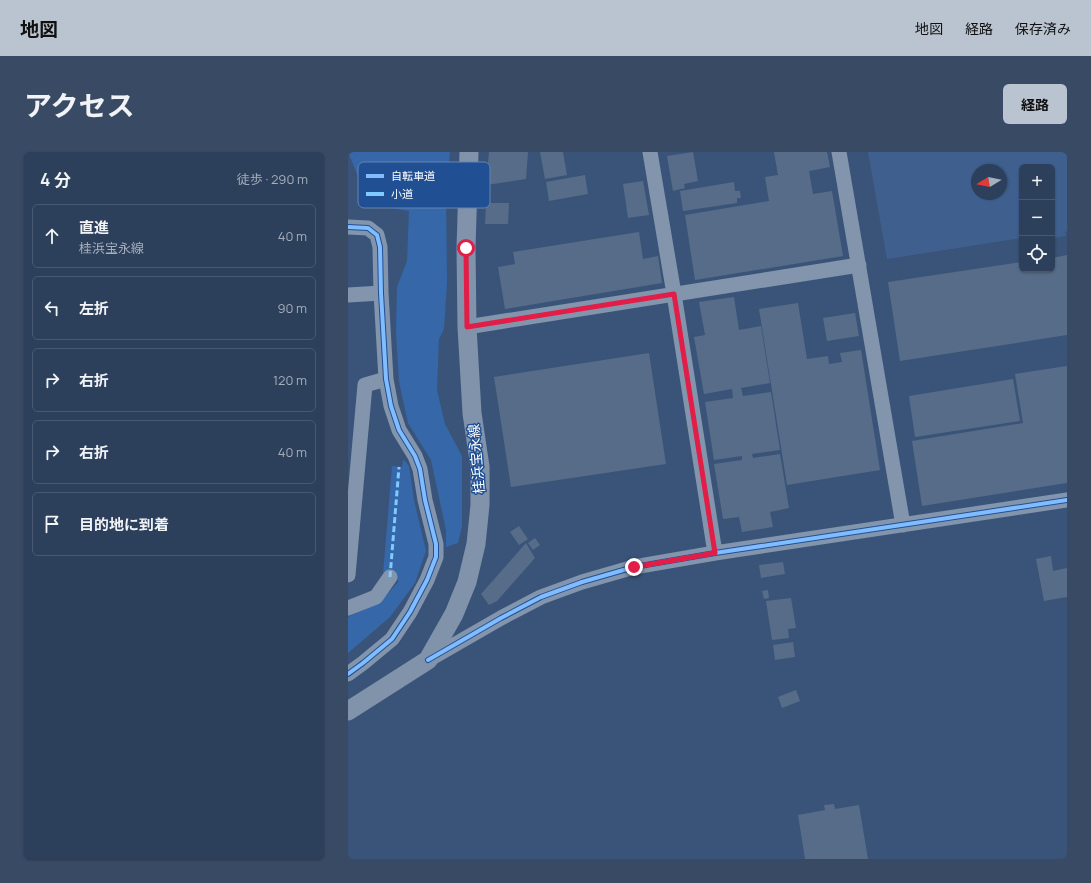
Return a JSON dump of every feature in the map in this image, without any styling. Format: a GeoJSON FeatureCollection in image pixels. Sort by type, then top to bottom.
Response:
{"type":"FeatureCollection","features":[{"type":"Feature","properties":{"kind":"main road","name":"桂浜宝永線"},"geometry":{"type":"LineString","coordinates":[[469,152],[469,162]]}},
{"type":"Feature","properties":{"kind":"main road","name":"桂浜宝永線"},"geometry":{"type":"LineString","coordinates":[[348,711],[428,660],[454,614],[467,582],[476,544],[480,505],[480,467],[472,413],[467,327],[467,208]]}},
{"type":"Feature","properties":{"kind":"street"},"geometry":{"type":"LineString","coordinates":[[650,152],[715,553]]}},
{"type":"Feature","properties":{"kind":"street"},"geometry":{"type":"LineString","coordinates":[[839,152],[903,525]]}},
{"type":"Feature","properties":{"kind":"street"},"geometry":{"type":"LineString","coordinates":[[348,227],[368,228],[377,235],[380,247],[386,379],[391,406],[399,430],[415,456],[420,469],[425,500],[436,544],[436,557],[427,580],[410,612],[392,639],[348,674]]}},
{"type":"Feature","properties":{"kind":"street"},"geometry":{"type":"LineString","coordinates":[[467,327],[859,265]]}},
{"type":"Feature","properties":{"kind":"street"},"geometry":{"type":"LineString","coordinates":[[348,295],[381,293]]}},
{"type":"Feature","properties":{"kind":"street"},"geometry":{"type":"LineString","coordinates":[[348,575],[365,385],[386,379]]}},
{"type":"Feature","properties":{"kind":"street"},"geometry":{"type":"LineString","coordinates":[[428,660],[501,618],[548,595],[582,582],[634,567],[715,553],[1067,500]]}},
{"type":"Feature","properties":{"kind":"street"},"geometry":{"type":"LineString","coordinates":[[348,608],[376,596],[390,577]]}},
{"type":"Feature","properties":{"kind":"shaded area"},"geometry":{"type":"Polygon","coordinates":[[[348,152],[450,152],[449,162],[358,162],[358,176],[348,152]]]}},
{"type":"Feature","properties":{"kind":"shaded area"},"geometry":{"type":"Polygon","coordinates":[[[868,152],[1067,152],[1066,236],[1055,238],[1055,164],[1019,164],[1019,238],[887,259],[868,152]]]}},
{"type":"Feature","properties":{"kind":"shaded area"},"geometry":{"type":"Polygon","coordinates":[[[391,208],[446,208],[447,283],[444,329],[439,339],[437,390],[445,424],[462,456],[462,526],[458,543],[446,547],[446,530],[431,460],[408,423],[399,382],[396,333],[397,287],[407,261],[409,211],[391,208]]]}},
{"type":"Feature","properties":{"kind":"shaded area"},"geometry":{"type":"Polygon","coordinates":[[[403,460],[409,466],[414,500],[426,551],[415,583],[390,617],[348,653],[348,617],[381,601],[399,581],[383,574],[392,466],[402,467],[403,460]]]}},
{"type":"Feature","properties":{"kind":"building"},"geometry":{"type":"Polygon","coordinates":[[[489,152],[528,152],[526,179],[490,184],[490,162],[488,162],[489,152]]]}},
{"type":"Feature","properties":{"kind":"building"},"geometry":{"type":"Polygon","coordinates":[[[540,152],[563,152],[567,175],[545,179],[540,152]]]}},
{"type":"Feature","properties":{"kind":"building"},"geometry":{"type":"Polygon","coordinates":[[[693,152],[698,181],[684,184],[685,188],[673,191],[667,156],[693,152]]]}},
{"type":"Feature","properties":{"kind":"building"},"geometry":{"type":"Polygon","coordinates":[[[774,152],[827,152],[830,167],[809,171],[813,194],[832,191],[843,256],[695,280],[685,215],[769,201],[765,177],[778,175],[774,152]]]}},
{"type":"Feature","properties":{"kind":"building"},"geometry":{"type":"Polygon","coordinates":[[[585,175],[588,194],[549,201],[546,182],[585,175]]]}},
{"type":"Feature","properties":{"kind":"building"},"geometry":{"type":"Polygon","coordinates":[[[643,181],[649,215],[628,218],[623,184],[643,181]]]}},
{"type":"Feature","properties":{"kind":"building"},"geometry":{"type":"Polygon","coordinates":[[[734,182],[735,191],[740,191],[741,198],[737,198],[737,203],[683,211],[680,191],[734,182]]]}},
{"type":"Feature","properties":{"kind":"building"},"geometry":{"type":"Polygon","coordinates":[[[490,203],[509,203],[508,224],[485,224],[486,208],[490,208],[490,203]]]}},
{"type":"Feature","properties":{"kind":"building"},"geometry":{"type":"Polygon","coordinates":[[[639,232],[643,259],[658,256],[662,283],[505,309],[498,267],[515,264],[513,252],[639,232]]]}},
{"type":"Feature","properties":{"kind":"building"},"geometry":{"type":"Polygon","coordinates":[[[1067,255],[1067,335],[900,361],[888,282],[1019,262],[1019,272],[1055,272],[1055,257],[1067,255]]]}},
{"type":"Feature","properties":{"kind":"building"},"geometry":{"type":"Polygon","coordinates":[[[734,297],[739,330],[761,326],[770,383],[741,388],[743,396],[771,392],[780,450],[752,454],[753,458],[780,454],[789,508],[770,512],[773,527],[742,532],[739,517],[723,519],[714,464],[742,460],[742,456],[714,460],[705,402],[733,398],[732,389],[704,394],[694,337],[705,335],[699,302],[734,297]]]}},
{"type":"Feature","properties":{"kind":"building"},"geometry":{"type":"Polygon","coordinates":[[[798,303],[807,359],[828,356],[829,364],[842,362],[840,353],[861,350],[880,470],[787,485],[759,309],[798,303]]]}},
{"type":"Feature","properties":{"kind":"building"},"geometry":{"type":"Polygon","coordinates":[[[855,313],[859,336],[827,341],[823,318],[855,313]]]}},
{"type":"Feature","properties":{"kind":"building"},"geometry":{"type":"Polygon","coordinates":[[[649,353],[666,464],[511,487],[494,377],[649,353]]]}},
{"type":"Feature","properties":{"kind":"building"},"geometry":{"type":"Polygon","coordinates":[[[1067,366],[1067,483],[922,506],[912,441],[1023,423],[1015,374],[1067,366]]]}},
{"type":"Feature","properties":{"kind":"building"},"geometry":{"type":"Polygon","coordinates":[[[1013,379],[1020,421],[915,437],[909,396],[1013,379]]]}},
{"type":"Feature","properties":{"kind":"building"},"geometry":{"type":"Polygon","coordinates":[[[519,526],[528,539],[519,545],[510,532],[519,526]]]}},
{"type":"Feature","properties":{"kind":"building"},"geometry":{"type":"Polygon","coordinates":[[[535,538],[540,545],[533,550],[528,543],[535,538]]]}},
{"type":"Feature","properties":{"kind":"building"},"geometry":{"type":"Polygon","coordinates":[[[526,543],[535,558],[497,601],[489,605],[481,594],[526,543]]]}},
{"type":"Feature","properties":{"kind":"building"},"geometry":{"type":"Polygon","coordinates":[[[1051,556],[1053,571],[1067,568],[1067,597],[1044,601],[1036,559],[1051,556]]]}},
{"type":"Feature","properties":{"kind":"building"},"geometry":{"type":"Polygon","coordinates":[[[783,562],[785,574],[761,578],[759,565],[783,562]]]}},
{"type":"Feature","properties":{"kind":"building"},"geometry":{"type":"Polygon","coordinates":[[[768,590],[769,598],[764,599],[762,591],[768,590]]]}},
{"type":"Feature","properties":{"kind":"building"},"geometry":{"type":"Polygon","coordinates":[[[791,598],[796,628],[788,629],[789,638],[772,640],[766,601],[791,598]]]}},
{"type":"Feature","properties":{"kind":"building"},"geometry":{"type":"Polygon","coordinates":[[[793,642],[795,657],[775,660],[773,645],[793,642]]]}},
{"type":"Feature","properties":{"kind":"building"},"geometry":{"type":"Polygon","coordinates":[[[796,690],[800,701],[782,708],[778,697],[796,690]]]}},
{"type":"Feature","properties":{"kind":"building"},"geometry":{"type":"Polygon","coordinates":[[[834,804],[835,809],[859,805],[868,859],[805,859],[798,815],[825,810],[824,805],[834,804]]]}},
{"type":"Feature","properties":{"kind":"marked path"},"geometry":{"type":"LineString","coordinates":[[390,577],[399,467]]}},
{"type":"Feature","properties":{"kind":"cycle path"},"geometry":{"type":"LineString","coordinates":[[348,227],[368,228],[377,235],[380,247],[386,379],[391,406],[399,430],[415,456],[420,469],[425,500],[436,544],[436,557],[427,580],[410,612],[392,639],[348,674]]}},
{"type":"Feature","properties":{"kind":"cycle path"},"geometry":{"type":"LineString","coordinates":[[428,660],[541,597],[582,582],[634,567],[715,553],[1067,500]]}},
{"type":"Feature","properties":{"kind":"route"},"geometry":{"type":"LineString","coordinates":[[466,248],[467,327],[674,294],[715,553],[634,567]]}}]}
